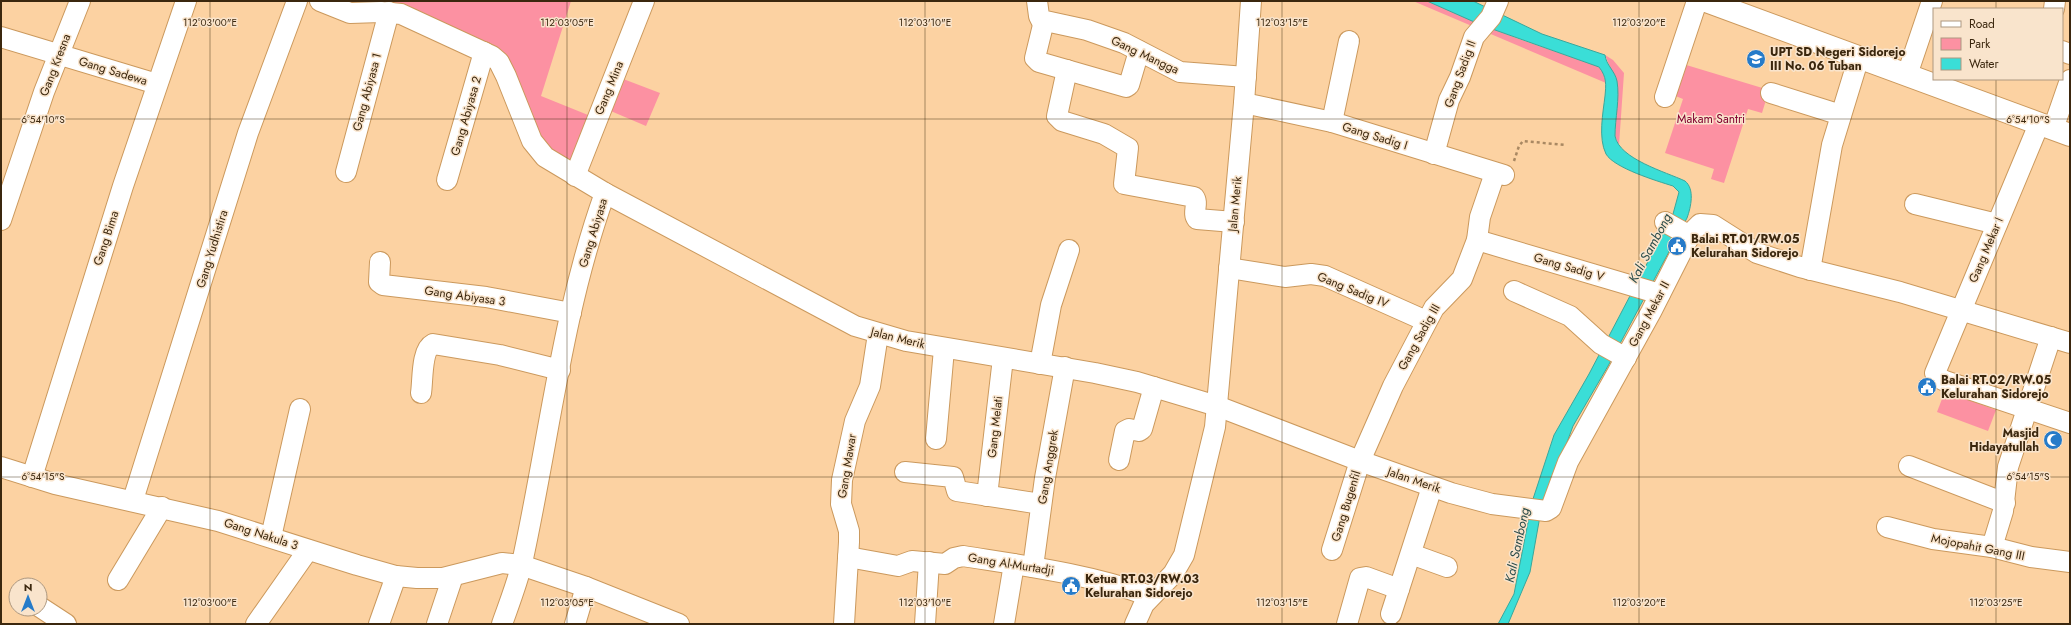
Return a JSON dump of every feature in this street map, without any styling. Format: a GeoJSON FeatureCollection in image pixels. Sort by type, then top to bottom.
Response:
{"type":"FeatureCollection","features":[{"type":"Feature","properties":{"kind":"highway"},"geometry":{"type":"LineString","coordinates":[[1706,1],[2054,129]]}},
{"type":"Feature","properties":{"kind":"street","name":"Gang Kresna"},"geometry":{"type":"LineString","coordinates":[[1,220],[28,137],[80,1]]}},
{"type":"Feature","properties":{"kind":"street","name":"Gang Yudhistira"},"geometry":{"type":"LineString","coordinates":[[133,500],[248,133],[297,1]]}},
{"type":"Feature","properties":{"kind":"street","name":"Gang Abiyasa"},"geometry":{"type":"LineString","coordinates":[[320,1],[350,13],[389,12],[407,16],[484,52],[495,59],[504,70],[528,135],[535,147],[545,157],[605,193],[589,243],[571,313],[521,565],[502,624]]}},
{"type":"Feature","properties":{"kind":"street","name":"Gang Mina"},"geometry":{"type":"LineString","coordinates":[[575,176],[644,1]]}},
{"type":"Feature","properties":{"kind":"street"},"geometry":{"type":"LineString","coordinates":[[1037,1],[1039,16],[1044,21],[1036,60],[1127,87],[1140,51]]}},
{"type":"Feature","properties":{"kind":"street","name":"Jalan Merik"},"geometry":{"type":"LineString","coordinates":[[1135,624],[1140,611],[1150,596],[1173,574],[1184,554],[1212,438],[1217,406],[1230,268],[1251,1]]}},
{"type":"Feature","properties":{"kind":"street"},"geometry":{"type":"LineString","coordinates":[[1665,98],[1697,1]]}},
{"type":"Feature","properties":{"kind":"street"},"geometry":{"type":"LineString","coordinates":[[1907,75],[1932,1]]}},
{"type":"Feature","properties":{"kind":"street","name":"Gang Bima"},"geometry":{"type":"LineString","coordinates":[[32,477],[157,84],[181,2]]}},
{"type":"Feature","properties":{"kind":"street","name":"Gang Sadig II"},"geometry":{"type":"LineString","coordinates":[[1434,154],[1450,98],[1460,77],[1474,36],[1477,31],[1488,21],[1496,6]]}},
{"type":"Feature","properties":{"kind":"street","name":"Gang Abiyasa 1"},"geometry":{"type":"LineString","coordinates":[[346,172],[389,12]]}},
{"type":"Feature","properties":{"kind":"street","name":"Gang Mangga"},"geometry":{"type":"LineString","coordinates":[[1044,21],[1087,30],[1140,51],[1173,70],[1180,72],[1246,77]]}},
{"type":"Feature","properties":{"kind":"street","name":"Gang Sadewa"},"geometry":{"type":"LineString","coordinates":[[1,37],[157,84]]}},
{"type":"Feature","properties":{"kind":"street"},"geometry":{"type":"LineString","coordinates":[[1332,122],[1349,41]]}},
{"type":"Feature","properties":{"kind":"street","name":"Gang Abiyasa 2"},"geometry":{"type":"LineString","coordinates":[[447,180],[484,52]]}},
{"type":"Feature","properties":{"kind":"street"},"geometry":{"type":"LineString","coordinates":[[1810,270],[1824,188],[1840,115],[1859,57]]}},
{"type":"Feature","properties":{"kind":"street"},"geometry":{"type":"LineString","coordinates":[[1068,70],[1057,116],[1062,121],[1104,134],[1128,148],[1124,184],[1194,197],[1196,200],[1194,216],[1197,220],[1234,222]]}},
{"type":"Feature","properties":{"kind":"street","name":"Gang Mekar I"},"geometry":{"type":"LineString","coordinates":[[2026,408],[1945,381],[1937,377],[1935,373],[1997,224],[2054,129],[2070,80]]}},
{"type":"Feature","properties":{"kind":"street"},"geometry":{"type":"LineString","coordinates":[[1771,93],[1840,115]]}},
{"type":"Feature","properties":{"kind":"street","name":"Gang Sadig I"},"geometry":{"type":"LineString","coordinates":[[1244,103],[1332,122],[1499,174]]}},
{"type":"Feature","properties":{"kind":"street","name":"Gang Sadig III"},"geometry":{"type":"LineString","coordinates":[[1360,461],[1392,386],[1426,321],[1440,301],[1462,281],[1477,240],[1480,217],[1499,174]]}},
{"type":"Feature","properties":{"kind":"street","name":"Jalan Merik"},"geometry":{"type":"LineString","coordinates":[[605,193],[839,318],[878,334],[944,349],[1065,367],[1114,376],[1217,406],[1432,487],[1492,504],[1546,510]]}},
{"type":"Feature","properties":{"kind":"street"},"geometry":{"type":"LineString","coordinates":[[1915,204],[1997,224]]}},
{"type":"Feature","properties":{"kind":"street"},"geometry":{"type":"LineString","coordinates":[[1665,222],[1687,234]]}},
{"type":"Feature","properties":{"kind":"street","name":"Gang Mekar II"},"geometry":{"type":"LineString","coordinates":[[1546,510],[1551,508],[1568,462],[1687,234],[1700,224],[1711,224],[1758,253],[1810,270],[1900,292],[2070,343]]}},
{"type":"Feature","properties":{"kind":"street","name":"Gang Sadig V"},"geometry":{"type":"LineString","coordinates":[[1477,240],[1656,293]]}},
{"type":"Feature","properties":{"kind":"street"},"geometry":{"type":"LineString","coordinates":[[1040,364],[1051,305],[1069,250]]}},
{"type":"Feature","properties":{"kind":"street","name":"Gang Abiyasa 3"},"geometry":{"type":"LineString","coordinates":[[380,262],[379,284],[486,298],[571,313]]}},
{"type":"Feature","properties":{"kind":"street","name":"Gang Sadig IV"},"geometry":{"type":"LineString","coordinates":[[1230,268],[1285,277],[1311,274],[1325,276],[1426,321]]}},
{"type":"Feature","properties":{"kind":"street"},"geometry":{"type":"LineString","coordinates":[[1514,291],[1570,316],[1601,344],[1622,356]]}},
{"type":"Feature","properties":{"kind":"street","name":"Gang Mawar"},"geometry":{"type":"LineString","coordinates":[[844,624],[849,531],[841,504],[842,480],[855,422],[870,386],[878,334]]}},
{"type":"Feature","properties":{"kind":"street"},"geometry":{"type":"LineString","coordinates":[[1992,547],[2005,503],[2006,475],[2026,408],[2051,337]]}},
{"type":"Feature","properties":{"kind":"street"},"geometry":{"type":"LineString","coordinates":[[422,393],[425,353],[432,344],[500,355],[560,370]]}},
{"type":"Feature","properties":{"kind":"street"},"geometry":{"type":"LineString","coordinates":[[936,439],[944,349]]}},
{"type":"Feature","properties":{"kind":"street","name":"Gang Melati"},"geometry":{"type":"LineString","coordinates":[[987,496],[1003,358]]}},
{"type":"Feature","properties":{"kind":"street","name":"Gang Anggrek"},"geometry":{"type":"LineString","coordinates":[[1004,624],[1024,565],[1042,504],[1065,367]]}},
{"type":"Feature","properties":{"kind":"street"},"geometry":{"type":"LineString","coordinates":[[1119,460],[1125,431],[1129,429],[1139,431],[1142,429],[1154,387]]}},
{"type":"Feature","properties":{"kind":"street"},"geometry":{"type":"LineString","coordinates":[[2026,408],[2070,423]]}},
{"type":"Feature","properties":{"kind":"street"},"geometry":{"type":"LineString","coordinates":[[271,537],[300,409]]}},
{"type":"Feature","properties":{"kind":"street","name":"Gang Bugenfil"},"geometry":{"type":"LineString","coordinates":[[1332,550],[1360,461]]}},
{"type":"Feature","properties":{"kind":"street"},"geometry":{"type":"LineString","coordinates":[[1909,466],[2005,503]]}},
{"type":"Feature","properties":{"kind":"street","name":"Gang Nakula 3"},"geometry":{"type":"LineString","coordinates":[[1,467],[32,477],[218,521],[396,576],[432,579],[453,576],[502,563],[521,565],[586,587],[679,624]]}},
{"type":"Feature","properties":{"kind":"street"},"geometry":{"type":"LineString","coordinates":[[905,472],[954,478],[957,492],[1042,504]]}},
{"type":"Feature","properties":{"kind":"street"},"geometry":{"type":"LineString","coordinates":[[1391,614],[1432,487]]}},
{"type":"Feature","properties":{"kind":"street"},"geometry":{"type":"LineString","coordinates":[[118,580],[162,507]]}},
{"type":"Feature","properties":{"kind":"street","name":"Mojopahit Gang III"},"geometry":{"type":"LineString","coordinates":[[1887,527],[1923,537],[1992,547],[2031,557],[2070,562]]}},
{"type":"Feature","properties":{"kind":"street"},"geometry":{"type":"LineString","coordinates":[[256,624],[308,550]]}},
{"type":"Feature","properties":{"kind":"street"},"geometry":{"type":"LineString","coordinates":[[1410,554],[1447,567]]}},
{"type":"Feature","properties":{"kind":"street","name":"Gang Al-Murtadji"},"geometry":{"type":"LineString","coordinates":[[848,557],[898,566],[912,562],[945,564],[954,558],[962,556],[1024,565],[1094,578],[1150,596]]}},
{"type":"Feature","properties":{"kind":"street"},"geometry":{"type":"LineString","coordinates":[[925,624],[929,562]]}},
{"type":"Feature","properties":{"kind":"street"},"geometry":{"type":"LineString","coordinates":[[379,624],[396,576]]}},
{"type":"Feature","properties":{"kind":"street"},"geometry":{"type":"LineString","coordinates":[[437,624],[453,576]]}},
{"type":"Feature","properties":{"kind":"street"},"geometry":{"type":"LineString","coordinates":[[1347,624],[1360,578],[1366,577],[1400,589]]}},
{"type":"Feature","properties":{"kind":"street"},"geometry":{"type":"LineString","coordinates":[[575,624],[586,587]]}},
{"type":"Feature","properties":{"kind":"street"},"geometry":{"type":"LineString","coordinates":[[48,612],[66,624]]}},
{"type":"Feature","properties":{"kind":"path"},"geometry":{"type":"LineString","coordinates":[[1499,174],[1510,174],[1519,146],[1523,141],[1565,145]]}},
{"type":"Feature","properties":{"kind":"green space"},"geometry":{"type":"Polygon","coordinates":[[[388,1],[571,1],[541,96],[593,117],[572,170],[548,155],[510,74],[387,4],[388,1]]]}},
{"type":"Feature","properties":{"kind":"green space"},"geometry":{"type":"Polygon","coordinates":[[[1413,1],[1427,1],[1516,38],[1597,66],[1602,70],[1606,83],[1413,1]]]}},
{"type":"Feature","properties":{"kind":"green space"},"geometry":{"type":"Polygon","coordinates":[[[1605,55],[1613,60],[1624,73],[1619,145],[1615,136],[1617,84],[1605,55]]]}},
{"type":"Feature","properties":{"kind":"green space","name":"Makam Santri"},"geometry":{"type":"Polygon","coordinates":[[[1683,64],[1769,90],[1762,113],[1748,109],[1724,183],[1711,179],[1714,169],[1665,153],[1683,99],[1673,95],[1683,64]]]}},
{"type":"Feature","properties":{"kind":"green space"},"geometry":{"type":"Polygon","coordinates":[[[618,77],[660,93],[646,126],[606,109],[618,77]]]}},
{"type":"Feature","properties":{"kind":"green space"},"geometry":{"type":"Polygon","coordinates":[[[1945,391],[1996,410],[1988,431],[1937,412],[1945,391]]]}},
{"type":"Feature","properties":{"kind":"water"},"geometry":{"type":"Polygon","coordinates":[[[1427,1],[1473,1],[1542,34],[1605,55],[1617,81],[1618,95],[1615,136],[1618,144],[1634,158],[1644,164],[1685,181],[1688,184],[1691,193],[1691,204],[1687,218],[1608,366],[1573,426],[1540,516],[1530,572],[1508,624],[1498,624],[1514,594],[1532,502],[1554,435],[1589,374],[1673,214],[1679,192],[1673,186],[1626,169],[1606,154],[1602,141],[1605,81],[1599,67],[1481,25],[1427,1]]]}},
{"type":"Feature","properties":{"kind":"place","name":"UPT SD Negeri Sidorejo III No. 06 Tuban"},"geometry":{"type":"Point","coordinates":[1756,59]}},
{"type":"Feature","properties":{"kind":"place","name":"Balai RT.01/RW.05 Kelurahan Sidorejo"},"geometry":{"type":"Point","coordinates":[1677,246]}},
{"type":"Feature","properties":{"kind":"place","name":"Balai RT.02/RW.05 Kelurahan Sidorejo"},"geometry":{"type":"Point","coordinates":[1927,387]}},
{"type":"Feature","properties":{"kind":"place","name":"Masjid Hidayatullah"},"geometry":{"type":"Point","coordinates":[2053,440]}},
{"type":"Feature","properties":{"kind":"place","name":"Ketua RT.03/RW.03 Kelurahan Sidorejo"},"geometry":{"type":"Point","coordinates":[1071,586]}},
{"type":"Feature","properties":{"kind":"water label","name":"Kali Sambong"},"geometry":{"type":"Point","coordinates":[1650,248]}},
{"type":"Feature","properties":{"kind":"water label","name":"Kali Sambong"},"geometry":{"type":"Point","coordinates":[1517,545]}}]}
